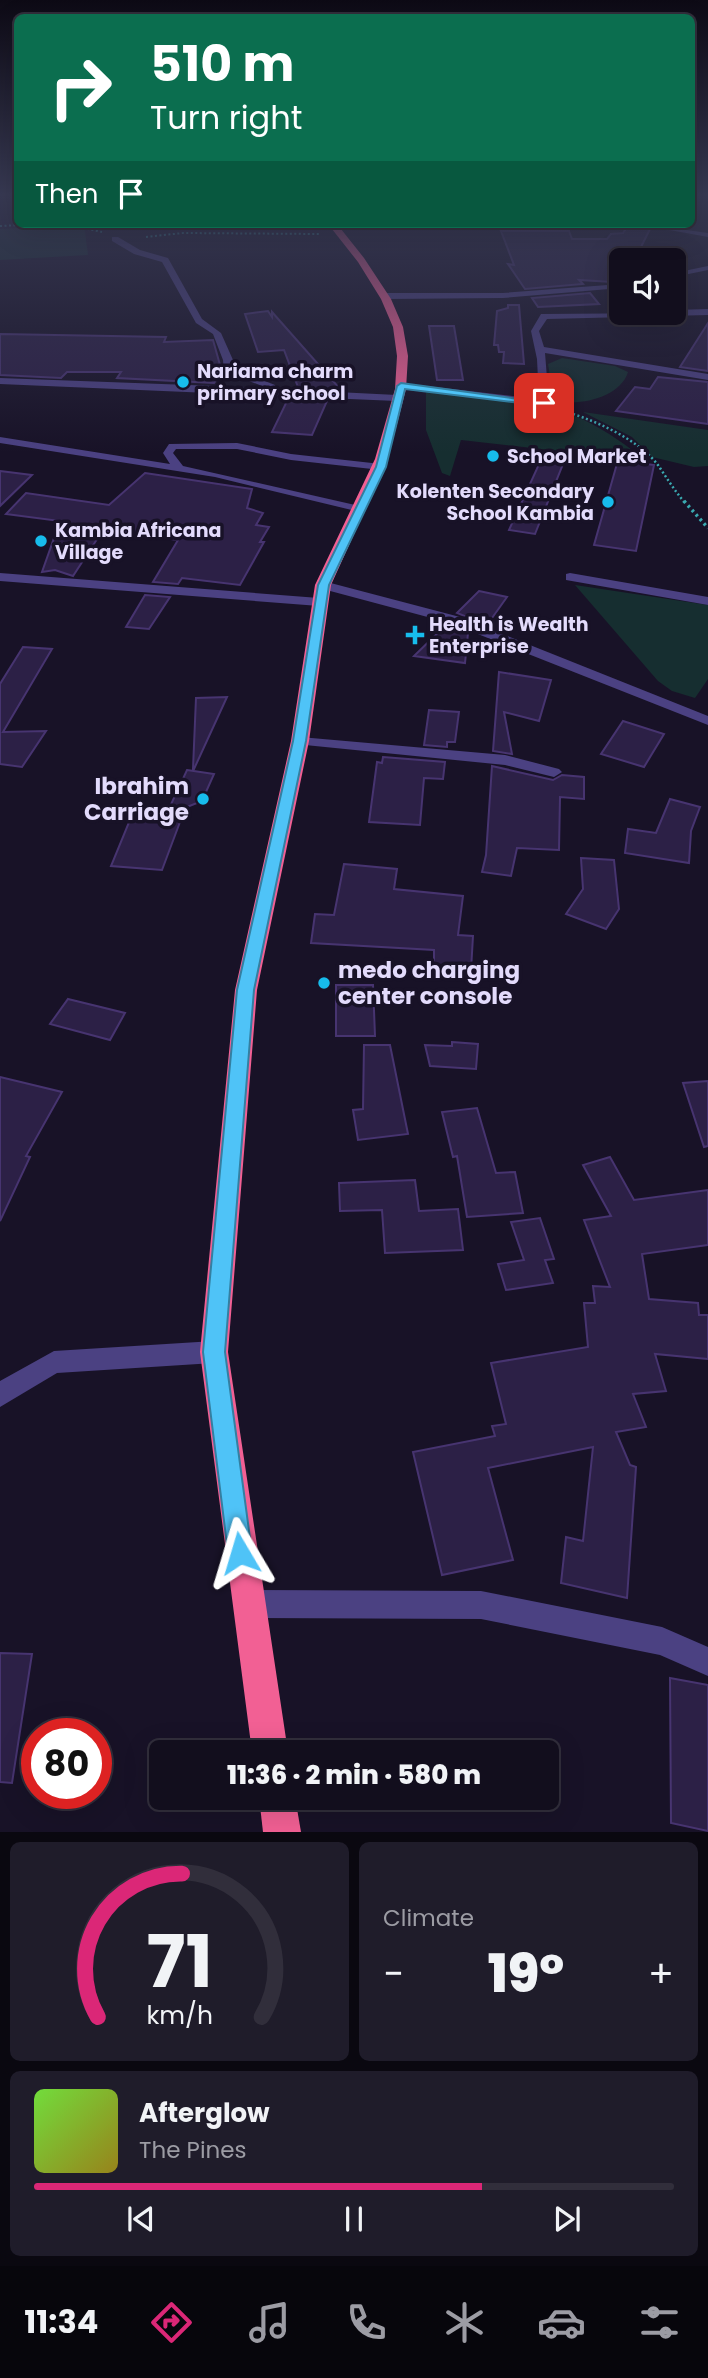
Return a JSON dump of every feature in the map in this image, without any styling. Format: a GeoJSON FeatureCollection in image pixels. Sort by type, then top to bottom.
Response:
{"type":"FeatureCollection","features":[{"type":"Feature","properties":{"kind":"highway"},"geometry":{"type":"LineString","coordinates":[[268,1740],[247,1604],[214,1352],[246,990],[300,741],[321,593],[381,467],[399,392],[400,330],[385,296],[374,281]]}},
{"type":"Feature","properties":{"kind":"highway"},"geometry":{"type":"LineString","coordinates":[[279,1810],[282,1832]]}},
{"type":"Feature","properties":{"kind":"street"},"geometry":{"type":"LineString","coordinates":[[177,281],[199,321],[217,333],[228,360],[227,369],[282,391]]}},
{"type":"Feature","properties":{"kind":"street"},"geometry":{"type":"LineString","coordinates":[[385,296],[554,295],[609,288]]}},
{"type":"Feature","properties":{"kind":"street"},"geometry":{"type":"LineString","coordinates":[[0,381],[282,391],[399,392],[544,403],[540,349],[535,331],[544,316],[708,312]]}},
{"type":"Feature","properties":{"kind":"street"},"geometry":{"type":"LineString","coordinates":[[540,349],[708,377]]}},
{"type":"Feature","properties":{"kind":"street"},"geometry":{"type":"LineString","coordinates":[[0,440],[179,468],[360,509]]}},
{"type":"Feature","properties":{"kind":"street"},"geometry":{"type":"LineString","coordinates":[[179,468],[168,453],[173,446],[237,446],[291,457],[381,467]]}},
{"type":"Feature","properties":{"kind":"street"},"geometry":{"type":"LineString","coordinates":[[0,577],[321,593],[455,620],[708,721]]}},
{"type":"Feature","properties":{"kind":"street"},"geometry":{"type":"LineString","coordinates":[[570,577],[708,601]]}},
{"type":"Feature","properties":{"kind":"street"},"geometry":{"type":"LineString","coordinates":[[300,741],[505,760],[554,772]]}},
{"type":"Feature","properties":{"kind":"street"},"geometry":{"type":"LineString","coordinates":[[0,1395],[54,1362],[214,1352]]}},
{"type":"Feature","properties":{"kind":"street"},"geometry":{"type":"LineString","coordinates":[[247,1604],[481,1605],[662,1641],[708,1662]]}},
{"type":"Feature","properties":{"kind":"path"},"geometry":{"type":"LineString","coordinates":[[544,403],[548,407],[580,415],[626,438],[659,466],[666,481],[708,528]]}},
{"type":"Feature","properties":{"kind":"green space"},"geometry":{"type":"Polygon","coordinates":[[[562,358],[615,366],[628,372],[624,381],[616,388],[597,398],[575,402],[554,400],[548,364],[562,358]]]}},
{"type":"Feature","properties":{"kind":"green space"},"geometry":{"type":"Polygon","coordinates":[[[426,392],[528,404],[567,413],[601,429],[647,461],[461,440],[450,476],[442,473],[426,430],[426,392]]]}},
{"type":"Feature","properties":{"kind":"green space"},"geometry":{"type":"Polygon","coordinates":[[[583,412],[708,430],[708,466],[694,467],[652,457],[632,437],[583,412]]]}},
{"type":"Feature","properties":{"kind":"green space"},"geometry":{"type":"Polygon","coordinates":[[[575,585],[708,605],[708,679],[695,698],[672,691],[658,681],[575,585]]]}},
{"type":"Feature","properties":{"kind":"building"},"geometry":{"type":"Polygon","coordinates":[[[520,281],[580,281],[583,284],[525,289],[520,281]]]}},
{"type":"Feature","properties":{"kind":"building"},"geometry":{"type":"Polygon","coordinates":[[[590,293],[599,304],[538,307],[532,298],[590,293]]]}},
{"type":"Feature","properties":{"kind":"building"},"geometry":{"type":"Polygon","coordinates":[[[508,305],[519,305],[524,364],[503,363],[504,352],[499,352],[498,345],[494,345],[497,311],[508,308],[508,305]]]}},
{"type":"Feature","properties":{"kind":"building"},"geometry":{"type":"Polygon","coordinates":[[[268,311],[272,317],[272,312],[341,390],[298,387],[284,350],[258,352],[245,314],[268,311]]]}},
{"type":"Feature","properties":{"kind":"building"},"geometry":{"type":"Polygon","coordinates":[[[708,323],[708,371],[680,367],[708,323]]]}},
{"type":"Feature","properties":{"kind":"building"},"geometry":{"type":"Polygon","coordinates":[[[429,326],[454,326],[463,380],[437,380],[429,326]]]}},
{"type":"Feature","properties":{"kind":"building"},"geometry":{"type":"Polygon","coordinates":[[[0,334],[166,337],[164,342],[213,340],[222,372],[214,383],[117,378],[121,372],[67,372],[61,378],[0,375],[0,334]]]}},
{"type":"Feature","properties":{"kind":"building"},"geometry":{"type":"Polygon","coordinates":[[[658,377],[708,382],[708,424],[616,411],[635,387],[650,389],[658,377]]]}},
{"type":"Feature","properties":{"kind":"building"},"geometry":{"type":"Polygon","coordinates":[[[288,399],[327,401],[312,435],[272,432],[288,399]]]}},
{"type":"Feature","properties":{"kind":"building"},"geometry":{"type":"Polygon","coordinates":[[[545,451],[567,454],[535,534],[509,530],[545,451]]]}},
{"type":"Feature","properties":{"kind":"building"},"geometry":{"type":"Polygon","coordinates":[[[618,460],[654,465],[636,551],[594,545],[618,460]]]}},
{"type":"Feature","properties":{"kind":"building"},"geometry":{"type":"Polygon","coordinates":[[[0,471],[32,475],[0,506],[0,471]]]}},
{"type":"Feature","properties":{"kind":"building"},"geometry":{"type":"Polygon","coordinates":[[[145,473],[252,489],[247,508],[263,513],[256,525],[269,527],[260,542],[264,542],[240,585],[182,578],[178,584],[153,582],[178,540],[103,530],[73,576],[55,570],[42,572],[60,521],[6,514],[26,493],[109,505],[145,473]]]}},
{"type":"Feature","properties":{"kind":"building"},"geometry":{"type":"Polygon","coordinates":[[[479,591],[507,597],[487,625],[457,613],[479,591]]]}},
{"type":"Feature","properties":{"kind":"building"},"geometry":{"type":"Polygon","coordinates":[[[145,595],[170,597],[149,629],[126,627],[145,595]]]}},
{"type":"Feature","properties":{"kind":"building"},"geometry":{"type":"Polygon","coordinates":[[[446,625],[468,633],[465,663],[414,656],[446,625]]]}},
{"type":"Feature","properties":{"kind":"building"},"geometry":{"type":"Polygon","coordinates":[[[23,647],[52,649],[3,732],[46,731],[22,767],[0,764],[0,684],[23,647]]]}},
{"type":"Feature","properties":{"kind":"building"},"geometry":{"type":"Polygon","coordinates":[[[499,672],[551,680],[539,721],[504,712],[512,754],[493,751],[499,672]]]}},
{"type":"Feature","properties":{"kind":"building"},"geometry":{"type":"Polygon","coordinates":[[[227,697],[194,769],[193,769],[196,698],[227,697]]]}},
{"type":"Feature","properties":{"kind":"building"},"geometry":{"type":"Polygon","coordinates":[[[429,710],[459,712],[455,742],[447,742],[447,747],[424,745],[429,710]]]}},
{"type":"Feature","properties":{"kind":"building"},"geometry":{"type":"Polygon","coordinates":[[[623,721],[664,734],[644,767],[601,754],[623,721]]]}},
{"type":"Feature","properties":{"kind":"building"},"geometry":{"type":"Polygon","coordinates":[[[383,757],[445,762],[443,779],[424,778],[420,825],[369,822],[377,762],[382,763],[383,757]]]}},
{"type":"Feature","properties":{"kind":"building"},"geometry":{"type":"Polygon","coordinates":[[[492,766],[553,780],[562,775],[584,777],[584,799],[560,797],[559,850],[517,848],[511,876],[482,872],[486,855],[492,766]]]}},
{"type":"Feature","properties":{"kind":"building"},"geometry":{"type":"Polygon","coordinates":[[[187,770],[214,774],[202,801],[172,813],[183,814],[162,870],[111,866],[134,810],[167,813],[187,770]]]}},
{"type":"Feature","properties":{"kind":"building"},"geometry":{"type":"Polygon","coordinates":[[[670,799],[700,807],[691,831],[689,863],[625,853],[628,829],[656,833],[670,799]]]}},
{"type":"Feature","properties":{"kind":"building"},"geometry":{"type":"Polygon","coordinates":[[[581,858],[614,860],[619,909],[606,929],[566,914],[583,889],[581,858]]]}},
{"type":"Feature","properties":{"kind":"building"},"geometry":{"type":"Polygon","coordinates":[[[344,864],[397,869],[394,889],[463,896],[458,935],[473,936],[471,970],[434,967],[434,950],[311,943],[315,914],[334,915],[344,864]]]}},
{"type":"Feature","properties":{"kind":"building"},"geometry":{"type":"Polygon","coordinates":[[[336,985],[373,985],[375,1036],[336,1036],[336,985]]]}},
{"type":"Feature","properties":{"kind":"building"},"geometry":{"type":"Polygon","coordinates":[[[68,999],[125,1013],[110,1040],[50,1024],[68,999]]]}},
{"type":"Feature","properties":{"kind":"building"},"geometry":{"type":"Polygon","coordinates":[[[452,1042],[478,1044],[476,1069],[430,1066],[425,1045],[452,1046],[452,1042]]]}},
{"type":"Feature","properties":{"kind":"building"},"geometry":{"type":"Polygon","coordinates":[[[364,1045],[390,1045],[408,1134],[358,1140],[353,1110],[363,1109],[364,1045]]]}},
{"type":"Feature","properties":{"kind":"building"},"geometry":{"type":"Polygon","coordinates":[[[0,1077],[62,1092],[26,1156],[30,1157],[0,1221],[0,1077]]]}},
{"type":"Feature","properties":{"kind":"building"},"geometry":{"type":"Polygon","coordinates":[[[708,1081],[708,1146],[704,1147],[683,1083],[708,1081]]]}},
{"type":"Feature","properties":{"kind":"building"},"geometry":{"type":"Polygon","coordinates":[[[477,1108],[496,1173],[515,1172],[523,1213],[467,1217],[457,1156],[453,1157],[442,1112],[477,1108]]]}},
{"type":"Feature","properties":{"kind":"building"},"geometry":{"type":"Polygon","coordinates":[[[610,1157],[634,1200],[708,1190],[708,1245],[642,1254],[649,1299],[698,1303],[699,1315],[708,1315],[708,1359],[655,1354],[666,1391],[633,1394],[646,1427],[616,1432],[630,1465],[636,1467],[627,1598],[561,1583],[566,1537],[583,1541],[593,1447],[488,1468],[513,1560],[442,1575],[413,1452],[495,1436],[492,1426],[506,1424],[491,1363],[588,1347],[584,1303],[595,1303],[593,1286],[610,1287],[584,1220],[611,1216],[583,1165],[610,1157]]]}},
{"type":"Feature","properties":{"kind":"building"},"geometry":{"type":"Polygon","coordinates":[[[415,1180],[419,1211],[458,1209],[463,1250],[385,1253],[382,1210],[340,1211],[339,1183],[415,1180]]]}},
{"type":"Feature","properties":{"kind":"building"},"geometry":{"type":"Polygon","coordinates":[[[540,1218],[554,1259],[545,1260],[553,1283],[506,1290],[498,1264],[524,1260],[511,1222],[540,1218]]]}},
{"type":"Feature","properties":{"kind":"building"},"geometry":{"type":"Polygon","coordinates":[[[0,1653],[32,1654],[12,1783],[0,1782],[0,1653]]]}},
{"type":"Feature","properties":{"kind":"building"},"geometry":{"type":"Polygon","coordinates":[[[670,1678],[708,1685],[708,1831],[671,1823],[670,1678]]]}},
{"type":"Feature","properties":{"kind":"place","name":"Nariama charm primary school"},"geometry":{"type":"Point","coordinates":[183,382]}},
{"type":"Feature","properties":{"kind":"place","name":"School Market"},"geometry":{"type":"Point","coordinates":[493,456]}},
{"type":"Feature","properties":{"kind":"place","name":"Kolenten Secondary School Kambia"},"geometry":{"type":"Point","coordinates":[608,502]}},
{"type":"Feature","properties":{"kind":"place","name":"Kambia Africana Village"},"geometry":{"type":"Point","coordinates":[41,541]}},
{"type":"Feature","properties":{"kind":"place","name":"Health is Wealth Enterprise"},"geometry":{"type":"Point","coordinates":[415,635]}},
{"type":"Feature","properties":{"kind":"place","name":"Ibrahim Carriage"},"geometry":{"type":"Point","coordinates":[203,799]}},
{"type":"Feature","properties":{"kind":"place","name":"medo charging center console"},"geometry":{"type":"Point","coordinates":[324,983]}},
{"type":"Feature","properties":{"kind":"route"},"geometry":{"type":"LineString","coordinates":[[240,1553],[214,1352],[246,990],[300,741],[323,585],[381,467],[401,386],[544,403]]}}]}
